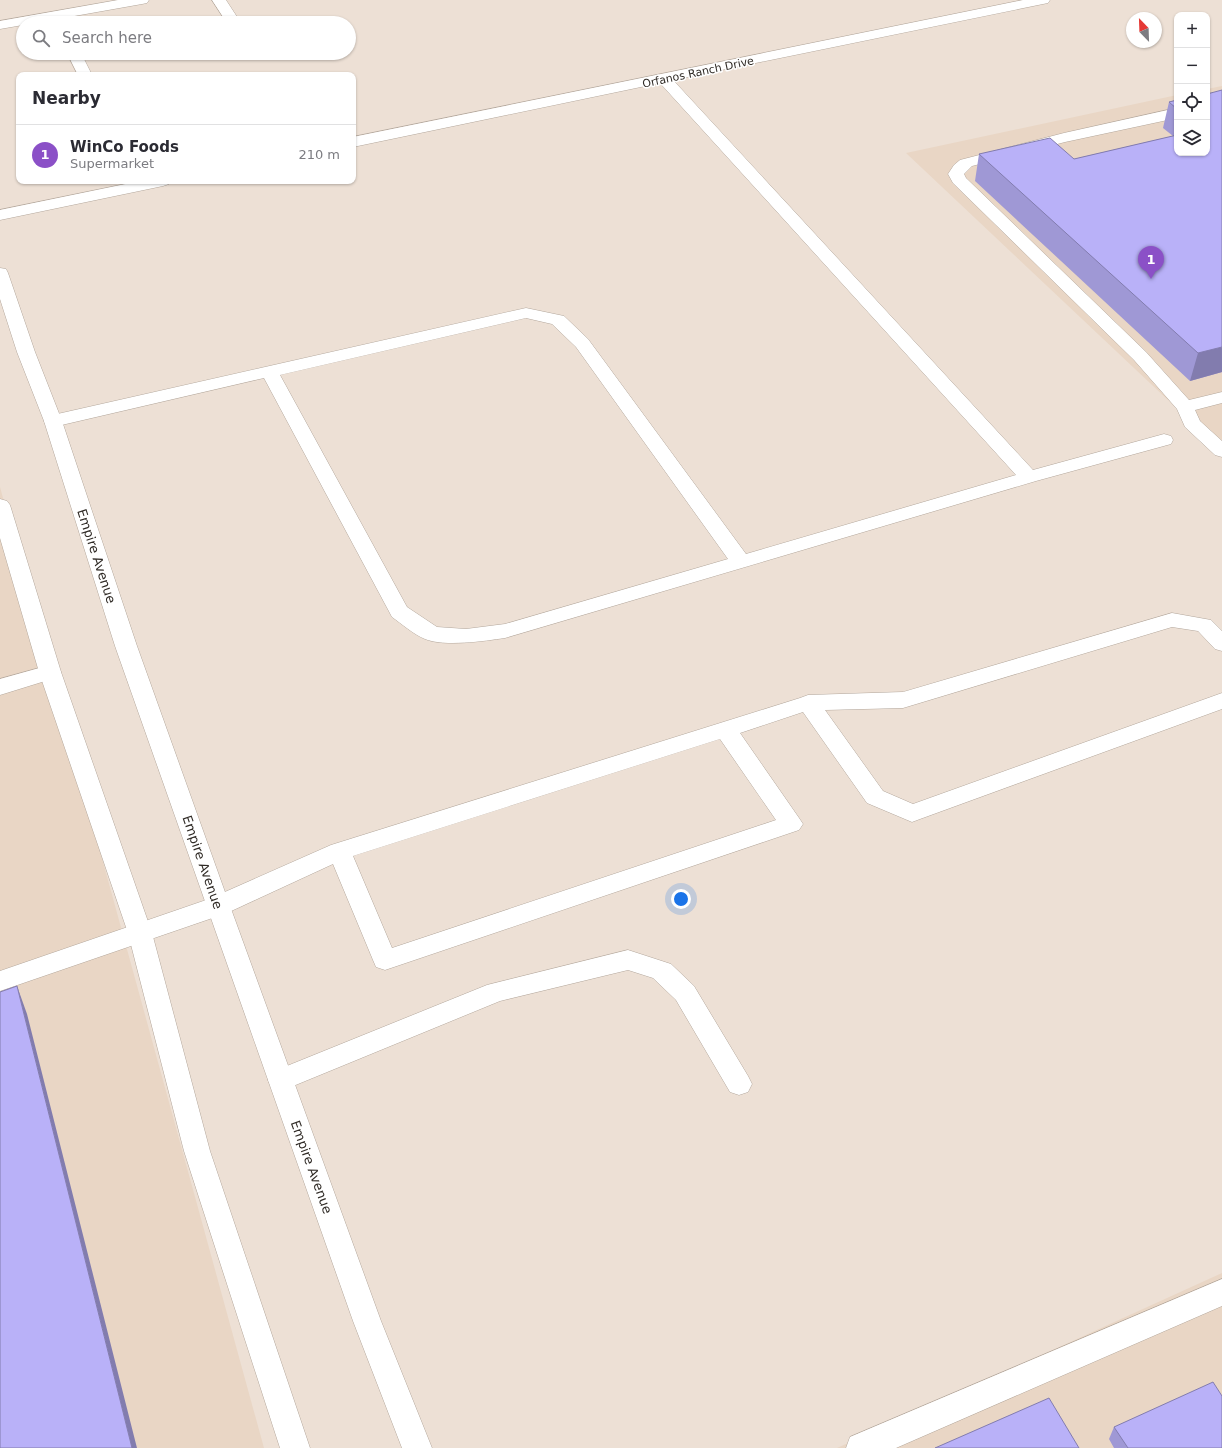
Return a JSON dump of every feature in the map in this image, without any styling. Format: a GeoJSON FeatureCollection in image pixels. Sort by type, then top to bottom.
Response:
{"type":"FeatureCollection","features":[{"type":"Feature","properties":{"kind":"street"},"geometry":{"type":"LineString","coordinates":[[46,16],[142,0]]}},
{"type":"Feature","properties":{"kind":"street"},"geometry":{"type":"LineString","coordinates":[[219,0],[229,16]]}},
{"type":"Feature","properties":{"kind":"street","name":"Orfanos Ranch Drive"},"geometry":{"type":"LineString","coordinates":[[356,141],[1043,0]]}},
{"type":"Feature","properties":{"kind":"street"},"geometry":{"type":"LineString","coordinates":[[0,25],[16,22]]}},
{"type":"Feature","properties":{"kind":"street"},"geometry":{"type":"LineString","coordinates":[[78,60],[84,72]]}},
{"type":"Feature","properties":{"kind":"street"},"geometry":{"type":"LineString","coordinates":[[664,79],[1029,477]]}},
{"type":"Feature","properties":{"kind":"street"},"geometry":{"type":"LineString","coordinates":[[1174,114],[1064,138],[966,163],[956,174],[959,180],[1140,356],[1185,407],[1192,423],[1222,451]]}},
{"type":"Feature","properties":{"kind":"street"},"geometry":{"type":"LineString","coordinates":[[0,215],[149,184]]}},
{"type":"Feature","properties":{"kind":"street","name":"Empire Avenue"},"geometry":{"type":"LineString","coordinates":[[0,273],[26,352],[53,421],[126,646],[218,906],[367,1321],[417,1448]]}},
{"type":"Feature","properties":{"kind":"street"},"geometry":{"type":"LineString","coordinates":[[53,421],[526,313],[558,320],[582,343],[741,562]]}},
{"type":"Feature","properties":{"kind":"street"},"geometry":{"type":"LineString","coordinates":[[270,372],[399,612],[432,634],[466,636],[505,631],[1029,477],[1164,440]]}},
{"type":"Feature","properties":{"kind":"street"},"geometry":{"type":"LineString","coordinates":[[1185,407],[1222,397]]}},
{"type":"Feature","properties":{"kind":"street"},"geometry":{"type":"LineString","coordinates":[[0,505],[50,672],[140,933],[197,1151],[295,1448]]}},
{"type":"Feature","properties":{"kind":"street"},"geometry":{"type":"LineString","coordinates":[[0,981],[218,906],[339,851],[808,703],[903,700],[1172,620],[1204,625],[1222,644]]}},
{"type":"Feature","properties":{"kind":"street"},"geometry":{"type":"LineString","coordinates":[[0,687],[50,672]]}},
{"type":"Feature","properties":{"kind":"street"},"geometry":{"type":"LineString","coordinates":[[808,703],[875,797],[912,813],[1222,701]]}},
{"type":"Feature","properties":{"kind":"street"},"geometry":{"type":"LineString","coordinates":[[339,851],[385,960],[791,824],[726,730]]}},
{"type":"Feature","properties":{"kind":"street"},"geometry":{"type":"LineString","coordinates":[[281,1080],[496,992],[628,960],[662,971],[685,993],[739,1084]]}},
{"type":"Feature","properties":{"kind":"street"},"geometry":{"type":"LineString","coordinates":[[861,1448],[1222,1292]]}},
{"type":"Feature","properties":{"kind":"shaded area"},"geometry":{"type":"Polygon","coordinates":[[[1222,86],[1222,451],[906,153],[1174,96],[1174,156],[1210,156],[1210,88],[1222,86]]]}},
{"type":"Feature","properties":{"kind":"shaded area"},"geometry":{"type":"Polygon","coordinates":[[[0,487],[264,1448],[0,1448],[0,487]]]}},
{"type":"Feature","properties":{"kind":"shaded area"},"geometry":{"type":"Polygon","coordinates":[[[1222,1273],[1222,1448],[837,1448],[1222,1273]]]}},
{"type":"Feature","properties":{"kind":"building"},"geometry":{"type":"Polygon","coordinates":[[[1222,90],[1222,347],[1198,353],[979,154],[1050,138],[1074,159],[1174,136],[1174,156],[1210,156],[1210,93],[1222,90]]]}},
{"type":"Feature","properties":{"kind":"building"},"geometry":{"type":"Polygon","coordinates":[[[1174,101],[1174,106],[1169,102],[1174,101]]]}},
{"type":"Feature","properties":{"kind":"building"},"geometry":{"type":"Polygon","coordinates":[[[17,986],[132,1448],[0,1448],[0,992],[17,986]]]}},
{"type":"Feature","properties":{"kind":"building"},"geometry":{"type":"Polygon","coordinates":[[[1213,1382],[1222,1396],[1222,1448],[1128,1448],[1114,1427],[1213,1382]]]}},
{"type":"Feature","properties":{"kind":"building"},"geometry":{"type":"Polygon","coordinates":[[[1049,1398],[1079,1448],[935,1448],[1049,1398]]]}},
{"type":"Feature","properties":{"kind":"place","name":"WinCo Foods"},"geometry":{"type":"Point","coordinates":[1151,279]}}]}
